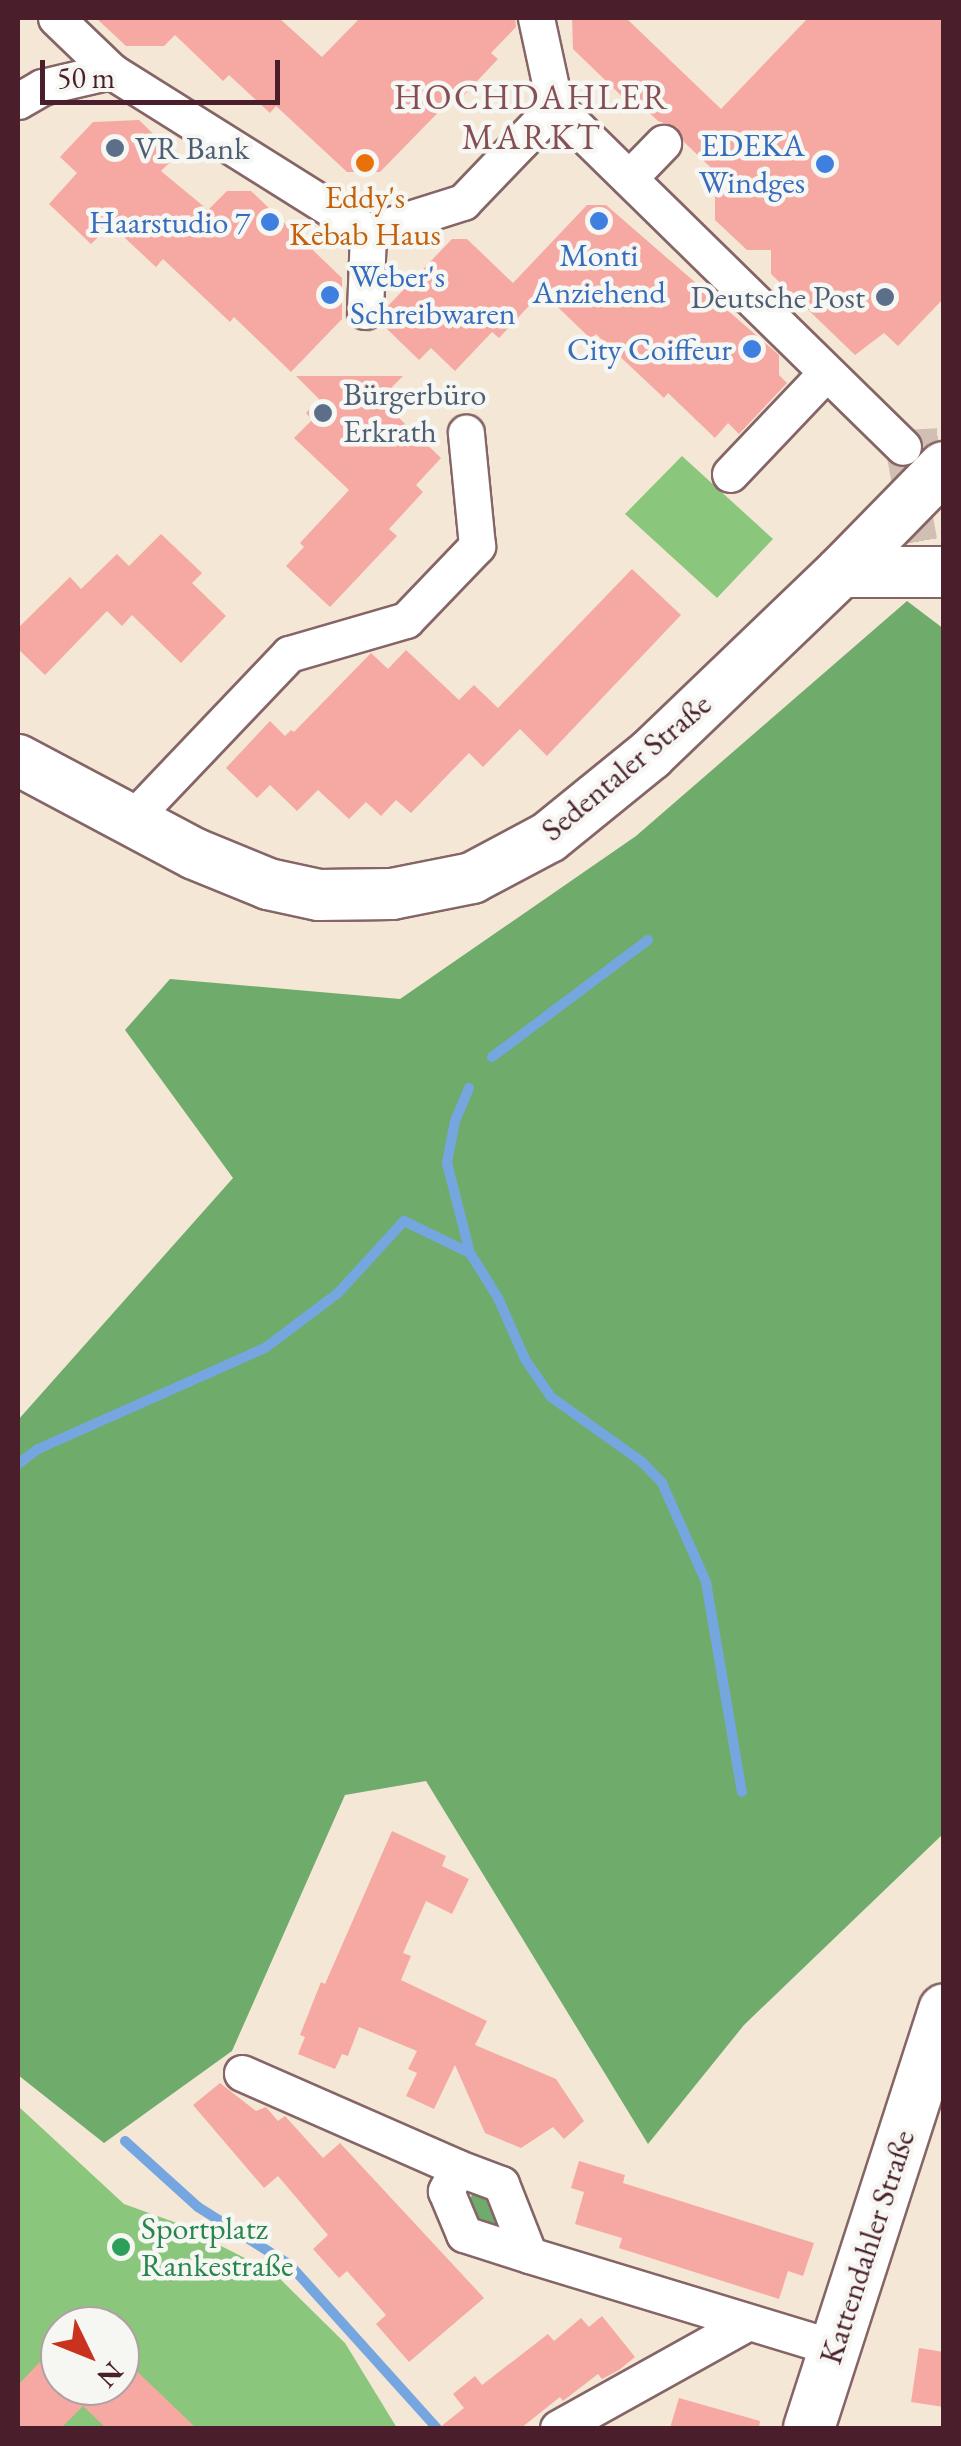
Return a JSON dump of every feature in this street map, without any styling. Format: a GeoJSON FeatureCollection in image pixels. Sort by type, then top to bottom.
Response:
{"type":"FeatureCollection","features":[{"type":"Feature","properties":{"kind":"street"},"geometry":{"type":"LineString","coordinates":[[56,18],[111,70],[368,232],[463,202],[556,106]]}},
{"type":"Feature","properties":{"kind":"street"},"geometry":{"type":"LineString","coordinates":[[536,18],[556,106],[930,472]]}},
{"type":"Feature","properties":{"kind":"street"},"geometry":{"type":"LineString","coordinates":[[18,101],[42,87],[111,70]]}},
{"type":"Feature","properties":{"kind":"street"},"geometry":{"type":"LineString","coordinates":[[629,178],[663,143]]}},
{"type":"Feature","properties":{"kind":"street"},"geometry":{"type":"LineString","coordinates":[[365,311],[368,232]]}},
{"type":"Feature","properties":{"kind":"street"},"geometry":{"type":"LineString","coordinates":[[730,474],[826,373]]}},
{"type":"Feature","properties":{"kind":"street"},"geometry":{"type":"LineString","coordinates":[[130,821],[289,654],[406,620],[477,546],[466,433]]}},
{"type":"Feature","properties":{"kind":"street","name":"Sedentaler Straße"},"geometry":{"type":"LineString","coordinates":[[18,760],[130,821],[268,884],[320,895],[392,894],[472,878],[549,837],[650,755],[842,572],[930,472]]}},
{"type":"Feature","properties":{"kind":"street"},"geometry":{"type":"LineString","coordinates":[[842,572],[944,572]]}},
{"type":"Feature","properties":{"kind":"street","name":"Kattendahler Straße"},"geometry":{"type":"LineString","coordinates":[[809,2428],[944,2009]]}},
{"type":"Feature","properties":{"kind":"street"},"geometry":{"type":"LineString","coordinates":[[242,2073],[501,2184],[530,2255]]}},
{"type":"Feature","properties":{"kind":"street"},"geometry":{"type":"LineString","coordinates":[[458,2168],[446,2192],[464,2234],[835,2348]]}},
{"type":"Feature","properties":{"kind":"street"},"geometry":{"type":"LineString","coordinates":[[558,2428],[747,2323]]}},
{"type":"Feature","properties":{"kind":"green space"},"geometry":{"type":"Polygon","coordinates":[[[682,456],[773,539],[717,598],[625,514],[682,456]]]}},
{"type":"Feature","properties":{"kind":"green space"},"geometry":{"type":"Polygon","coordinates":[[[907,601],[944,629],[943,1834],[744,2025],[648,2144],[426,1781],[345,1795],[232,2051],[104,2143],[18,2075],[18,1420],[233,1178],[125,1030],[170,979],[400,999],[636,836],[907,601]]]}},
{"type":"Feature","properties":{"kind":"green space","name":"Sportplatz Rankestraße"},"geometry":{"type":"Polygon","coordinates":[[[18,2106],[124,2204],[174,2222],[274,2273],[345,2343],[397,2428],[18,2428],[18,2106]]]}},
{"type":"Feature","properties":{"kind":"green space"},"geometry":{"type":"Polygon","coordinates":[[[475,2186],[493,2193],[509,2234],[483,2230],[470,2200],[475,2186]]]}},
{"type":"Feature","properties":{"kind":"building"},"geometry":{"type":"Polygon","coordinates":[[[96,18],[279,18],[322,57],[360,18],[515,18],[516,27],[491,53],[498,59],[463,96],[458,92],[380,172],[347,172],[276,106],[270,113],[229,75],[223,81],[175,35],[164,46],[126,46],[96,18]]]}},
{"type":"Feature","properties":{"kind":"building","name":"EDEKA Windges"},"geometry":{"type":"Polygon","coordinates":[[[572,18],[626,18],[721,109],[808,18],[944,18],[944,298],[898,346],[884,333],[855,355],[771,274],[771,250],[747,250],[715,220],[715,197],[728,184],[684,142],[677,127],[658,121],[640,104],[635,109],[573,49],[572,18]]]}},
{"type":"Feature","properties":{"kind":"building"},"geometry":{"type":"Polygon","coordinates":[[[139,120],[176,156],[161,171],[208,210],[227,191],[251,191],[342,278],[342,319],[291,372],[234,317],[230,322],[163,259],[156,267],[111,225],[91,244],[49,204],[77,173],[60,157],[93,122],[139,120]]]}},
{"type":"Feature","properties":{"kind":"building"},"geometry":{"type":"Polygon","coordinates":[[[587,205],[606,205],[779,355],[779,375],[787,383],[739,434],[728,423],[715,438],[668,393],[664,398],[596,334],[591,339],[542,292],[499,338],[492,332],[455,371],[431,348],[419,360],[386,328],[387,307],[452,239],[467,239],[513,283],[587,205]]]}},
{"type":"Feature","properties":{"kind":"building"},"geometry":{"type":"Polygon","coordinates":[[[296,376],[403,376],[386,393],[401,408],[399,418],[441,458],[416,485],[423,492],[389,529],[397,536],[330,607],[286,566],[304,547],[300,543],[349,490],[294,438],[312,420],[306,413],[319,399],[296,376]]]}},
{"type":"Feature","properties":{"kind":"building"},"geometry":{"type":"Polygon","coordinates":[[[161,534],[202,573],[192,583],[226,616],[181,663],[132,615],[122,626],[107,611],[45,675],[18,649],[18,628],[70,577],[81,589],[117,554],[129,566],[161,534]]]}},
{"type":"Feature","properties":{"kind":"building"},"geometry":{"type":"Polygon","coordinates":[[[632,569],[681,615],[547,756],[520,729],[483,767],[469,753],[411,813],[396,800],[381,816],[366,802],[349,819],[318,790],[297,811],[270,785],[257,798],[226,768],[270,721],[285,736],[291,730],[294,732],[371,653],[388,669],[406,650],[459,700],[474,685],[498,708],[632,569]]]}},
{"type":"Feature","properties":{"kind":"building"},"geometry":{"type":"Polygon","coordinates":[[[392,1831],[446,1856],[442,1866],[469,1879],[452,1914],[426,1901],[403,1953],[411,1956],[401,1980],[487,2021],[475,2045],[556,2079],[584,2121],[564,2139],[553,2127],[521,2148],[485,2133],[455,2065],[434,2109],[406,2096],[417,2073],[408,2069],[417,2051],[359,2027],[348,2056],[342,2054],[335,2069],[298,2054],[305,2037],[300,2035],[321,1982],[325,1984],[392,1831]]]}},
{"type":"Feature","properties":{"kind":"building"},"geometry":{"type":"Polygon","coordinates":[[[220,2083],[256,2111],[266,2107],[278,2121],[285,2116],[323,2158],[340,2143],[484,2298],[409,2362],[376,2324],[386,2315],[347,2271],[339,2278],[313,2249],[328,2235],[278,2176],[264,2188],[193,2105],[220,2083]]]}},
{"type":"Feature","properties":{"kind":"building"},"geometry":{"type":"Polygon","coordinates":[[[579,2161],[625,2175],[623,2183],[814,2243],[803,2276],[788,2271],[779,2299],[619,2248],[622,2238],[575,2224],[584,2192],[571,2188],[579,2161]]]}},
{"type":"Feature","properties":{"kind":"building"},"geometry":{"type":"Polygon","coordinates":[[[602,2316],[635,2357],[619,2370],[602,2379],[598,2374],[521,2428],[439,2428],[464,2408],[453,2394],[475,2376],[482,2385],[548,2334],[554,2341],[581,2318],[589,2327],[602,2316]]]}},
{"type":"Feature","properties":{"kind":"building"},"geometry":{"type":"Polygon","coordinates":[[[919,2348],[944,2352],[944,2407],[911,2402],[919,2348]]]}},
{"type":"Feature","properties":{"kind":"building"},"geometry":{"type":"Polygon","coordinates":[[[40,2362],[40,2406],[83,2406],[61,2428],[18,2428],[18,2385],[40,2362]]]}},
{"type":"Feature","properties":{"kind":"building"},"geometry":{"type":"Polygon","coordinates":[[[140,2374],[196,2428],[106,2428],[83,2406],[140,2406],[140,2374]]]}},
{"type":"Feature","properties":{"kind":"building"},"geometry":{"type":"Polygon","coordinates":[[[679,2398],[760,2421],[759,2428],[670,2428],[679,2398]]]}},
{"type":"Feature","properties":{"kind":"waterway"},"geometry":{"type":"LineString","coordinates":[[492,1057],[648,940]]}},
{"type":"Feature","properties":{"kind":"waterway"},"geometry":{"type":"LineString","coordinates":[[469,1088],[455,1121],[447,1163],[470,1253],[498,1298],[525,1359],[551,1397],[642,1462],[662,1483],[706,1582],[742,1792]]}},
{"type":"Feature","properties":{"kind":"waterway"},"geometry":{"type":"LineString","coordinates":[[18,1464],[38,1449],[265,1348],[338,1293],[404,1221],[470,1253]]}},
{"type":"Feature","properties":{"kind":"waterway"},"geometry":{"type":"LineString","coordinates":[[125,2141],[198,2207],[290,2265],[437,2428]]}},
{"type":"Feature","properties":{"kind":"tunnel"},"geometry":{"type":"LineString","coordinates":[[929,593],[903,447],[944,445]]}},
{"type":"Feature","properties":{"kind":"place","name":"VR Bank"},"geometry":{"type":"Point","coordinates":[115,148]}},
{"type":"Feature","properties":{"kind":"place","name":"Eddy's Kebab Haus"},"geometry":{"type":"Point","coordinates":[365,163]}},
{"type":"Feature","properties":{"kind":"place","name":"EDEKA Windges"},"geometry":{"type":"Point","coordinates":[825,164]}},
{"type":"Feature","properties":{"kind":"place","name":"Monti Anziehend"},"geometry":{"type":"Point","coordinates":[599,221]}},
{"type":"Feature","properties":{"kind":"place","name":"Haarstudio 7"},"geometry":{"type":"Point","coordinates":[270,222]}},
{"type":"Feature","properties":{"kind":"place","name":"Weber's Schreibwaren"},"geometry":{"type":"Point","coordinates":[330,295]}},
{"type":"Feature","properties":{"kind":"place","name":"Deutsche Post"},"geometry":{"type":"Point","coordinates":[885,297]}},
{"type":"Feature","properties":{"kind":"place","name":"City Coiffeur"},"geometry":{"type":"Point","coordinates":[752,349]}},
{"type":"Feature","properties":{"kind":"place","name":"Bürgerbüro Erkrath"},"geometry":{"type":"Point","coordinates":[323,413]}},
{"type":"Feature","properties":{"kind":"place","name":"Sportplatz Rankestraße"},"geometry":{"type":"Point","coordinates":[121,2247]}},
{"type":"Feature","properties":{"kind":"district","name":"HOCHDAHLER MARKT"},"geometry":{"type":"Point","coordinates":[532,117]}}]}
